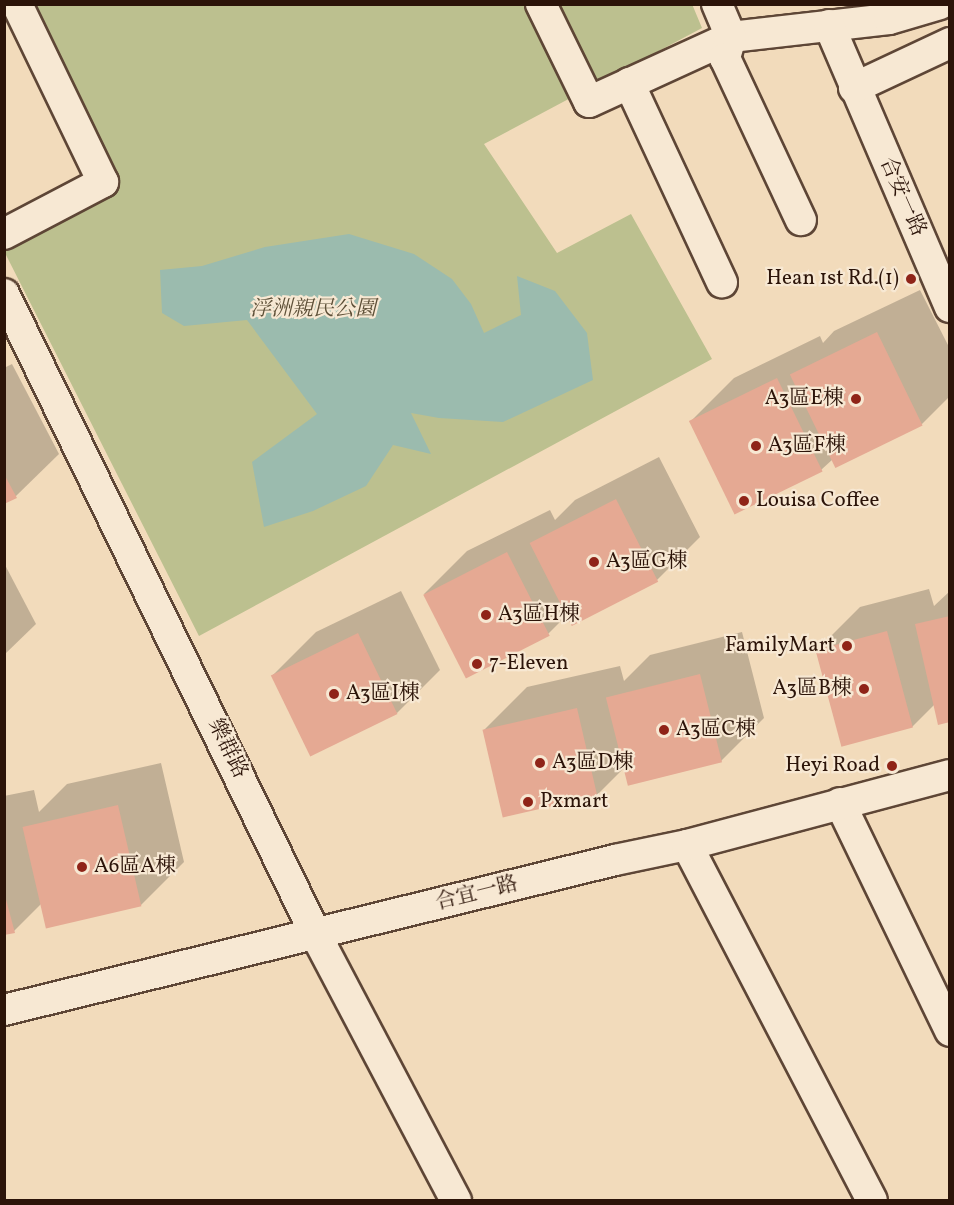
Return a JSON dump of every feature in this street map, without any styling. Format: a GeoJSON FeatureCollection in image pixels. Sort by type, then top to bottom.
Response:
{"type":"FeatureCollection","features":[{"type":"Feature","properties":{"kind":"street"},"geometry":{"type":"LineString","coordinates":[[4,234],[103,182],[17,4]]}},
{"type":"Feature","properties":{"kind":"street"},"geometry":{"type":"LineString","coordinates":[[541,4],[589,102],[731,37],[840,17],[889,18],[940,4]]}},
{"type":"Feature","properties":{"kind":"street"},"geometry":{"type":"LineString","coordinates":[[717,4],[731,37],[725,58],[801,220]]}},
{"type":"Feature","properties":{"kind":"street","name":"合安一路"},"geometry":{"type":"LineString","coordinates":[[840,17],[854,88],[950,307]]}},
{"type":"Feature","properties":{"kind":"street"},"geometry":{"type":"LineString","coordinates":[[854,88],[950,43]]}},
{"type":"Feature","properties":{"kind":"street"},"geometry":{"type":"LineString","coordinates":[[629,83],[722,282]]}},
{"type":"Feature","properties":{"kind":"street","name":"樂群路"},"geometry":{"type":"LineString","coordinates":[[4,294],[316,935],[456,1200]]}},
{"type":"Feature","properties":{"kind":"street","name":"合宜一路"},"geometry":{"type":"LineString","coordinates":[[4,1010],[615,860],[687,845],[950,775]]}},
{"type":"Feature","properties":{"kind":"street"},"geometry":{"type":"LineString","coordinates":[[840,803],[950,1031]]}},
{"type":"Feature","properties":{"kind":"street"},"geometry":{"type":"LineString","coordinates":[[687,845],[872,1200]]}},
{"type":"Feature","properties":{"kind":"green space","name":"浮洲親民公園"},"geometry":{"type":"Polygon","coordinates":[[[692,4],[702,28],[484,144],[557,253],[631,214],[712,359],[199,636],[5,253],[5,243],[118,181],[33,5],[692,4]]]}},
{"type":"Feature","properties":{"kind":"shaded area"},"geometry":{"type":"Polygon","coordinates":[[[349,234],[414,254],[452,279],[471,304],[484,333],[521,315],[517,276],[555,291],[587,333],[593,380],[503,422],[439,418],[411,413],[431,454],[393,445],[366,486],[313,511],[264,527],[252,462],[317,414],[247,320],[184,326],[162,313],[160,270],[202,266],[265,247],[349,234]]]}},
{"type":"Feature","properties":{"kind":"building","name":"A3區E棟"},"geometry":{"type":"Polygon","coordinates":[[[877,332],[923,425],[835,468],[790,375],[877,332]]]}},
{"type":"Feature","properties":{"kind":"building","name":"A3區F棟"},"geometry":{"type":"Polygon","coordinates":[[[777,378],[823,471],[735,514],[689,421],[777,378]]]}},
{"type":"Feature","properties":{"kind":"building"},"geometry":{"type":"Polygon","coordinates":[[[4,474],[17,498],[4,504],[4,474]]]}},
{"type":"Feature","properties":{"kind":"building","name":"A3區G棟"},"geometry":{"type":"Polygon","coordinates":[[[616,499],[658,582],[572,626],[530,543],[616,499]]]}},
{"type":"Feature","properties":{"kind":"building","name":"A3區H棟"},"geometry":{"type":"Polygon","coordinates":[[[507,552],[550,636],[466,678],[423,595],[507,552]]]}},
{"type":"Feature","properties":{"kind":"building"},"geometry":{"type":"Polygon","coordinates":[[[950,616],[950,722],[938,725],[915,624],[950,616]]]}},
{"type":"Feature","properties":{"kind":"building","name":"A3區B棟"},"geometry":{"type":"Polygon","coordinates":[[[887,631],[913,728],[841,747],[816,650],[887,631]]]}},
{"type":"Feature","properties":{"kind":"building","name":"A3區I棟"},"geometry":{"type":"Polygon","coordinates":[[[358,633],[397,714],[310,756],[271,676],[358,633]]]}},
{"type":"Feature","properties":{"kind":"building","name":"A3區C棟"},"geometry":{"type":"Polygon","coordinates":[[[700,674],[722,762],[628,786],[606,697],[700,674]]]}},
{"type":"Feature","properties":{"kind":"building","name":"A3區D棟"},"geometry":{"type":"Polygon","coordinates":[[[577,708],[597,796],[503,818],[482,730],[577,708]]]}},
{"type":"Feature","properties":{"kind":"building","name":"A6區A棟"},"geometry":{"type":"Polygon","coordinates":[[[118,805],[141,906],[46,928],[23,827],[118,805]]]}},
{"type":"Feature","properties":{"kind":"building"},"geometry":{"type":"Polygon","coordinates":[[[4,892],[15,933],[4,935],[4,892]]]}},
{"type":"Feature","properties":{"kind":"place","name":"Hean 1st Rd.(1)"},"geometry":{"type":"Point","coordinates":[911,279]}},
{"type":"Feature","properties":{"kind":"place","name":"A3區E棟"},"geometry":{"type":"Point","coordinates":[856,399]}},
{"type":"Feature","properties":{"kind":"place","name":"A3區F棟"},"geometry":{"type":"Point","coordinates":[756,446]}},
{"type":"Feature","properties":{"kind":"place","name":"Louisa Coffee"},"geometry":{"type":"Point","coordinates":[744,501]}},
{"type":"Feature","properties":{"kind":"place","name":"A3區G棟"},"geometry":{"type":"Point","coordinates":[594,562]}},
{"type":"Feature","properties":{"kind":"place","name":"A3區H棟"},"geometry":{"type":"Point","coordinates":[486,615]}},
{"type":"Feature","properties":{"kind":"place","name":"FamilyMart"},"geometry":{"type":"Point","coordinates":[847,646]}},
{"type":"Feature","properties":{"kind":"place","name":"7-Eleven"},"geometry":{"type":"Point","coordinates":[477,664]}},
{"type":"Feature","properties":{"kind":"place","name":"A3區B棟"},"geometry":{"type":"Point","coordinates":[864,689]}},
{"type":"Feature","properties":{"kind":"place","name":"A3區I棟"},"geometry":{"type":"Point","coordinates":[334,694]}},
{"type":"Feature","properties":{"kind":"place","name":"A3區C棟"},"geometry":{"type":"Point","coordinates":[664,730]}},
{"type":"Feature","properties":{"kind":"place","name":"A3區D棟"},"geometry":{"type":"Point","coordinates":[540,763]}},
{"type":"Feature","properties":{"kind":"place","name":"Heyi Road"},"geometry":{"type":"Point","coordinates":[892,766]}},
{"type":"Feature","properties":{"kind":"place","name":"Pxmart"},"geometry":{"type":"Point","coordinates":[528,802]}},
{"type":"Feature","properties":{"kind":"place","name":"A6區A棟"},"geometry":{"type":"Point","coordinates":[82,867]}}]}
